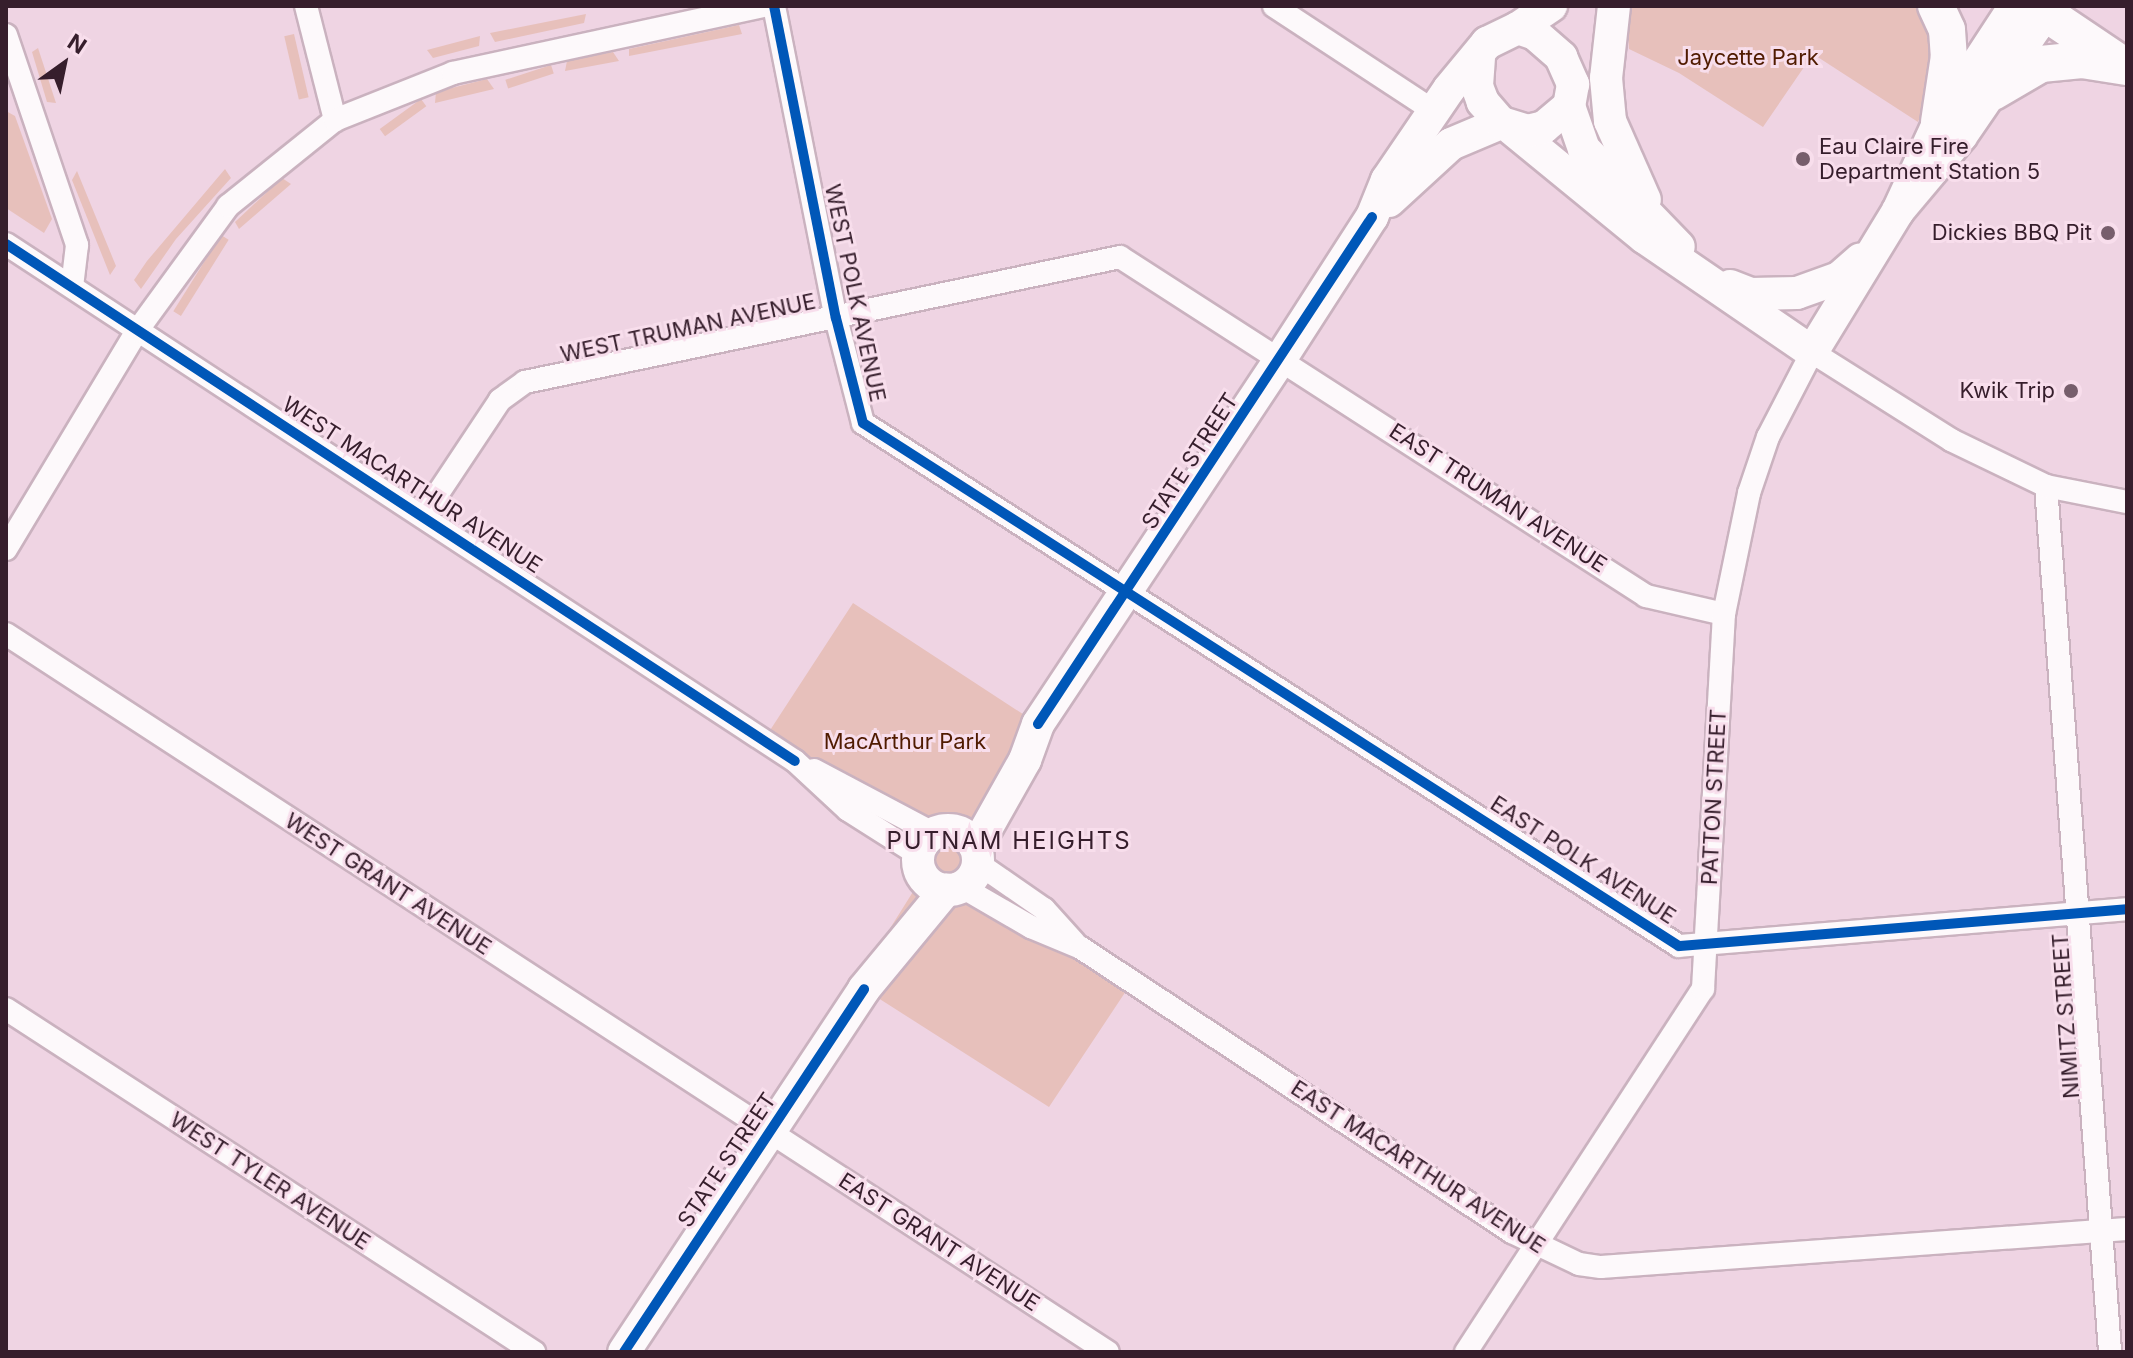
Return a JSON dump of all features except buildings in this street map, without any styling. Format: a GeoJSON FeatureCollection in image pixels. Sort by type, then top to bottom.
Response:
{"type":"FeatureCollection","features":[{"type":"Feature","properties":{"kind":"main road"},"geometry":{"type":"LineString","coordinates":[[1551,6],[1518,28],[1496,35],[1479,54],[1477,86],[1507,126],[1599,203],[1812,352]]}},
{"type":"Feature","properties":{"kind":"main road"},"geometry":{"type":"LineString","coordinates":[[1507,126],[1544,127],[1571,95],[1600,6]]}},
{"type":"Feature","properties":{"kind":"main road"},"geometry":{"type":"LineString","coordinates":[[1614,6],[1606,78],[1610,121],[1652,214]]}},
{"type":"Feature","properties":{"kind":"main road"},"geometry":{"type":"LineString","coordinates":[[1936,6],[1947,30],[1949,56],[1939,122]]}},
{"type":"Feature","properties":{"kind":"main road"},"geometry":{"type":"LineString","coordinates":[[2035,6],[2126,67]]}},
{"type":"Feature","properties":{"kind":"main road","name":"PATTON STREET"},"geometry":{"type":"LineString","coordinates":[[1812,352],[1898,211],[1993,92],[2035,28],[2035,6],[2011,12],[1939,122],[1898,211]]}},
{"type":"Feature","properties":{"kind":"main road"},"geometry":{"type":"LineString","coordinates":[[1518,28],[1535,34],[1561,57],[1584,149],[1652,214],[1702,275],[1751,294],[1797,293],[1839,278],[1872,250]]}},
{"type":"Feature","properties":{"kind":"main road","name":"STATE STREET"},"geometry":{"type":"LineString","coordinates":[[624,1352],[948,860],[1025,760],[1038,724],[1372,217],[1387,180],[1434,111],[1479,54]]}},
{"type":"Feature","properties":{"kind":"main road"},"geometry":{"type":"LineString","coordinates":[[1993,92],[2041,64],[2082,60],[2126,67]]}},
{"type":"Feature","properties":{"kind":"main road","name":"STATE STREET"},"geometry":{"type":"LineString","coordinates":[[1372,217],[1451,144],[1507,126]]}},
{"type":"Feature","properties":{"kind":"street"},"geometry":{"type":"LineString","coordinates":[[306,6],[335,120]]}},
{"type":"Feature","properties":{"kind":"street"},"geometry":{"type":"LineString","coordinates":[[6,549],[137,331],[228,206],[335,120],[453,73],[762,6]]}},
{"type":"Feature","properties":{"kind":"street","name":"WEST POLK AVENUE"},"geometry":{"type":"LineString","coordinates":[[774,6],[836,318],[863,423],[1128,590]]}},
{"type":"Feature","properties":{"kind":"street"},"geometry":{"type":"LineString","coordinates":[[1274,6],[1434,111]]}},
{"type":"Feature","properties":{"kind":"street"},"geometry":{"type":"LineString","coordinates":[[6,35],[9,65],[72,224],[78,258],[72,287]]}},
{"type":"Feature","properties":{"kind":"street","name":"WEST MACARTHUR AVENUE"},"geometry":{"type":"LineString","coordinates":[[6,244],[795,761],[858,790],[948,860]]}},
{"type":"Feature","properties":{"kind":"street","name":"WEST TRUMAN AVENUE"},"geometry":{"type":"LineString","coordinates":[[423,516],[500,400],[525,382],[1120,257],[1281,358]]}},
{"type":"Feature","properties":{"kind":"street"},"geometry":{"type":"LineString","coordinates":[[1812,352],[1951,440],[2046,486],[2127,502]]}},
{"type":"Feature","properties":{"kind":"street","name":"PATTON STREET"},"geometry":{"type":"LineString","coordinates":[[1466,1352],[1703,989],[1724,614],[1749,493],[1768,437],[1812,352]]}},
{"type":"Feature","properties":{"kind":"street","name":"EAST TRUMAN AVENUE"},"geometry":{"type":"LineString","coordinates":[[1281,358],[1646,596],[1724,614]]}},
{"type":"Feature","properties":{"kind":"street","name":"NIMITZ STREET"},"geometry":{"type":"LineString","coordinates":[[2046,486],[2110,1352]]}},
{"type":"Feature","properties":{"kind":"street","name":"EAST POLK AVENUE"},"geometry":{"type":"LineString","coordinates":[[1128,590],[1679,946],[2127,909]]}},
{"type":"Feature","properties":{"kind":"street","name":"WEST GRANT AVENUE"},"geometry":{"type":"LineString","coordinates":[[6,634],[769,1133]]}},
{"type":"Feature","properties":{"kind":"street","name":"EAST MACARTHUR AVENUE"},"geometry":{"type":"LineString","coordinates":[[948,860],[1044,909],[1081,948],[1536,1245],[1601,1267],[2127,1229]]}},
{"type":"Feature","properties":{"kind":"street","name":"WEST TYLER AVENUE"},"geometry":{"type":"LineString","coordinates":[[6,1009],[534,1352]]}},
{"type":"Feature","properties":{"kind":"street","name":"EAST GRANT AVENUE"},"geometry":{"type":"LineString","coordinates":[[769,1133],[1108,1352]]}},
{"type":"Feature","properties":{"kind":"green space","name":"Jaycette Park"},"geometry":{"type":"Polygon","coordinates":[[[1626,6],[1924,6],[1935,40],[1927,100],[1918,122],[1813,54],[1763,127],[1679,73],[1629,49],[1626,6]]]}},
{"type":"Feature","properties":{"kind":"green space"},"geometry":{"type":"Polygon","coordinates":[[[586,14],[584,23],[495,42],[490,33],[586,14]]]}},
{"type":"Feature","properties":{"kind":"green space"},"geometry":{"type":"Polygon","coordinates":[[[739,25],[742,34],[629,56],[629,49],[739,25]]]}},
{"type":"Feature","properties":{"kind":"green space"},"geometry":{"type":"Polygon","coordinates":[[[294,34],[309,97],[299,100],[284,36],[294,34]]]}},
{"type":"Feature","properties":{"kind":"green space"},"geometry":{"type":"Polygon","coordinates":[[[480,36],[479,46],[433,58],[427,50],[480,36]]]}},
{"type":"Feature","properties":{"kind":"green space"},"geometry":{"type":"Polygon","coordinates":[[[38,48],[56,103],[47,102],[32,52],[38,48]]]}},
{"type":"Feature","properties":{"kind":"green space"},"geometry":{"type":"Polygon","coordinates":[[[613,52],[619,61],[565,71],[567,61],[613,52]]]}},
{"type":"Feature","properties":{"kind":"green space"},"geometry":{"type":"Polygon","coordinates":[[[551,65],[554,74],[508,88],[505,80],[551,65]]]}},
{"type":"Feature","properties":{"kind":"green space"},"geometry":{"type":"Polygon","coordinates":[[[487,79],[494,89],[435,103],[436,92],[487,79]]]}},
{"type":"Feature","properties":{"kind":"green space"},"geometry":{"type":"Polygon","coordinates":[[[421,99],[426,106],[385,136],[380,129],[421,99]]]}},
{"type":"Feature","properties":{"kind":"green space"},"geometry":{"type":"Polygon","coordinates":[[[6,111],[15,116],[52,219],[44,233],[6,208],[6,111]]]}},
{"type":"Feature","properties":{"kind":"green space"},"geometry":{"type":"Polygon","coordinates":[[[225,169],[231,178],[176,239],[141,289],[134,280],[147,261],[225,169]]]}},
{"type":"Feature","properties":{"kind":"green space"},"geometry":{"type":"Polygon","coordinates":[[[77,171],[116,266],[110,275],[72,180],[77,171]]]}},
{"type":"Feature","properties":{"kind":"green space"},"geometry":{"type":"Polygon","coordinates":[[[282,178],[291,184],[239,229],[235,222],[282,178]]]}},
{"type":"Feature","properties":{"kind":"green space"},"geometry":{"type":"Polygon","coordinates":[[[221,235],[229,240],[181,316],[173,311],[221,235]]]}},
{"type":"Feature","properties":{"kind":"green space","name":"MacArthur Park"},"geometry":{"type":"Polygon","coordinates":[[[853,603],[1038,724],[976,846],[1132,982],[1049,1107],[864,989],[889,930],[916,887],[918,865],[763,741],[853,603]]]}},
{"type":"Feature","properties":{"kind":"cycle path"},"geometry":{"type":"LineString","coordinates":[[774,6],[836,318],[863,423],[1679,946],[2127,909]]}},
{"type":"Feature","properties":{"kind":"cycle path"},"geometry":{"type":"LineString","coordinates":[[1038,724],[1372,217]]}},
{"type":"Feature","properties":{"kind":"cycle path"},"geometry":{"type":"LineString","coordinates":[[6,244],[795,761]]}},
{"type":"Feature","properties":{"kind":"cycle path"},"geometry":{"type":"LineString","coordinates":[[624,1352],[864,989]]}},
{"type":"Feature","properties":{"kind":"place","name":"Eau Claire Fire Department Station 5"},"geometry":{"type":"Point","coordinates":[1803,159]}},
{"type":"Feature","properties":{"kind":"place","name":"Dickies BBQ Pit"},"geometry":{"type":"Point","coordinates":[2108,233]}},
{"type":"Feature","properties":{"kind":"place","name":"Kwik Trip"},"geometry":{"type":"Point","coordinates":[2071,391]}},
{"type":"Feature","properties":{"kind":"district","name":"PUTNAM HEIGHTS"},"geometry":{"type":"Point","coordinates":[1009,841]}}]}
